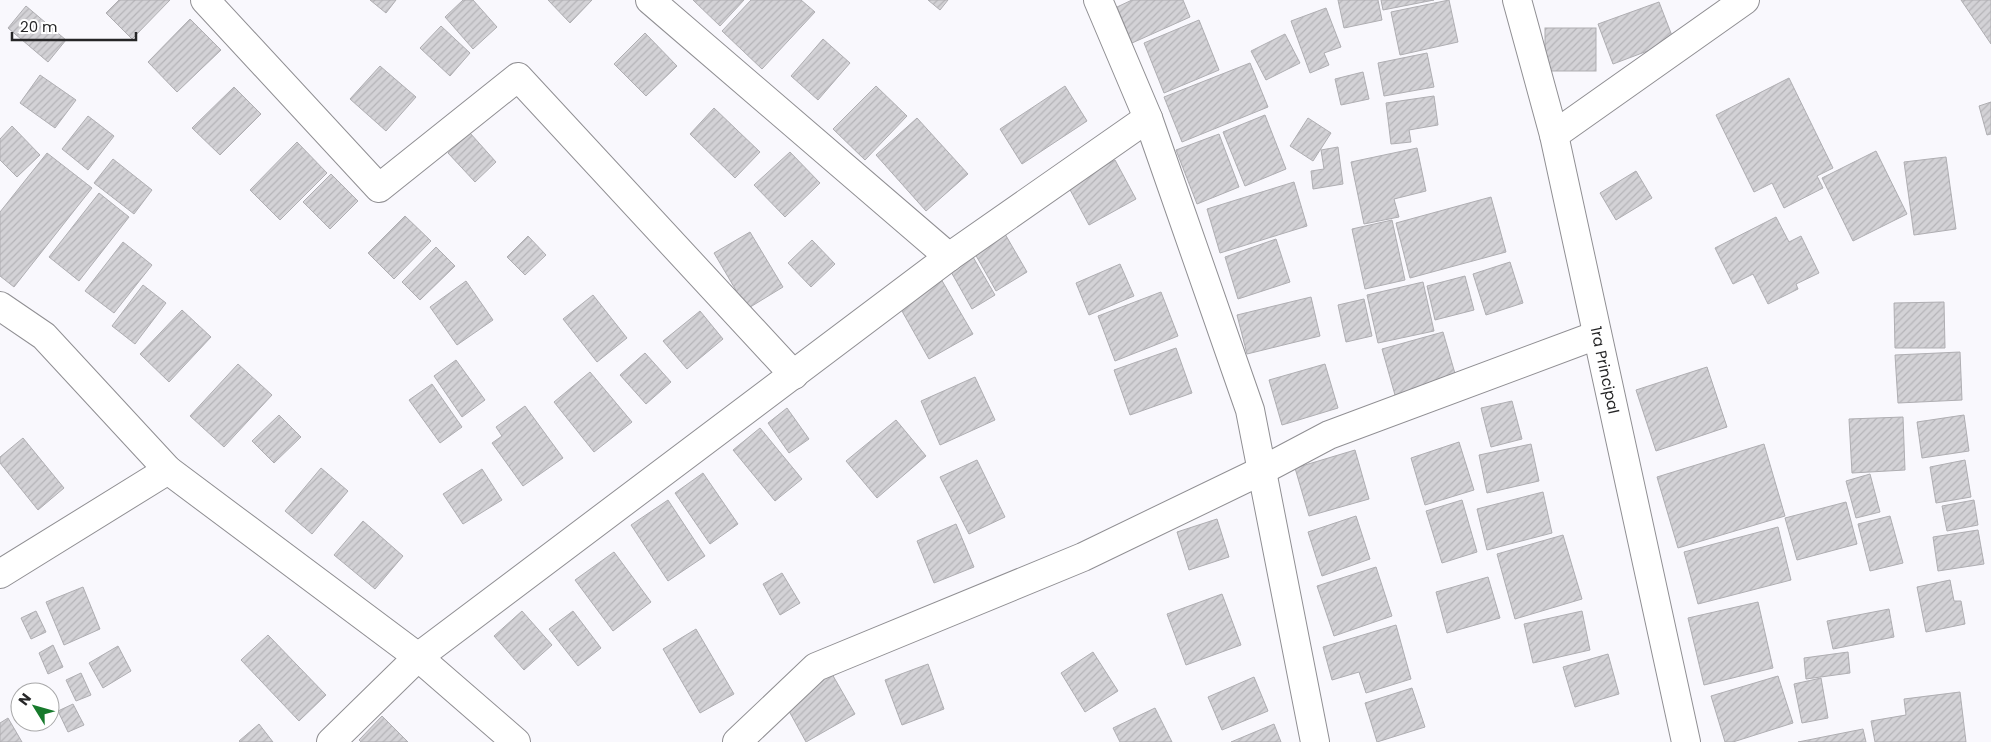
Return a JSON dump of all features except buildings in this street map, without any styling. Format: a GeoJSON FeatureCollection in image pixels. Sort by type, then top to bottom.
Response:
{"type":"FeatureCollection","features":[{"type":"Feature","properties":{"kind":"street"},"geometry":{"type":"LineString","coordinates":[[205,0],[379,188],[518,77],[794,374]]}},
{"type":"Feature","properties":{"kind":"street"},"geometry":{"type":"LineString","coordinates":[[650,0],[949,257]]}},
{"type":"Feature","properties":{"kind":"street"},"geometry":{"type":"LineString","coordinates":[[1098,0],[1148,118],[1250,410],[1314,742]]}},
{"type":"Feature","properties":{"kind":"street","name":"1ra Principal"},"geometry":{"type":"LineString","coordinates":[[1517,0],[1554,135],[1686,742]]}},
{"type":"Feature","properties":{"kind":"street"},"geometry":{"type":"LineString","coordinates":[[1554,135],[1745,0]]}},
{"type":"Feature","properties":{"kind":"street"},"geometry":{"type":"LineString","coordinates":[[331,742],[418,657],[949,257],[1148,118]]}},
{"type":"Feature","properties":{"kind":"street"},"geometry":{"type":"LineString","coordinates":[[0,306],[44,336],[168,470],[418,657],[516,742]]}},
{"type":"Feature","properties":{"kind":"street"},"geometry":{"type":"LineString","coordinates":[[737,742],[816,666],[1083,557],[1261,471],[1329,434],[1598,335]]}},
{"type":"Feature","properties":{"kind":"street"},"geometry":{"type":"LineString","coordinates":[[0,574],[168,470]]}}]}
